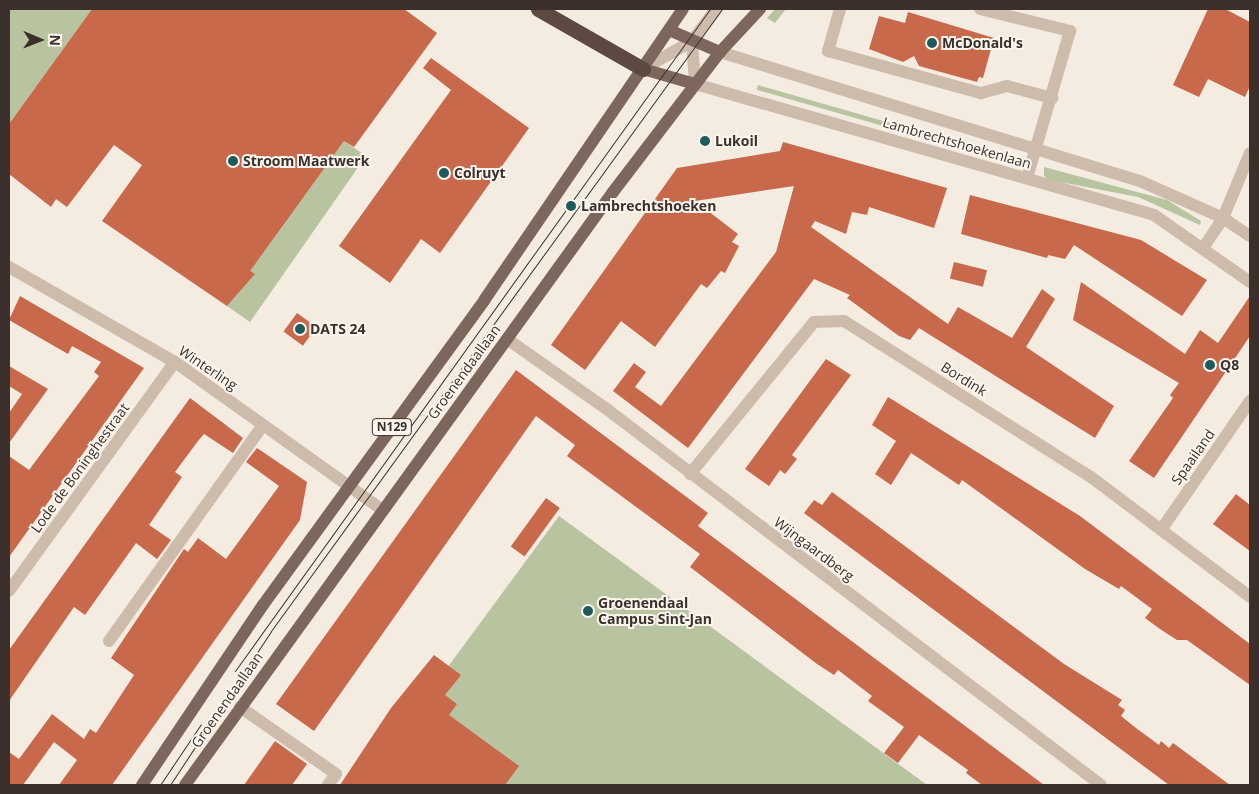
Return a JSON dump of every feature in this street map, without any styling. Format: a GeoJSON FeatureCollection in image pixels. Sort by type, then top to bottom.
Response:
{"type":"FeatureCollection","features":[{"type":"Feature","properties":{"kind":"highway"},"geometry":{"type":"LineString","coordinates":[[538,9],[643,69]]}},
{"type":"Feature","properties":{"kind":"main road","name":"Groenendaallaan"},"geometry":{"type":"LineString","coordinates":[[142,785],[348,486],[684,9]]}},
{"type":"Feature","properties":{"kind":"main road","name":"Groenendaallaan"},"geometry":{"type":"LineString","coordinates":[[185,785],[381,509],[695,84],[720,52],[760,9]]}},
{"type":"Feature","properties":{"kind":"main road"},"geometry":{"type":"LineString","coordinates":[[669,30],[720,52]]}},
{"type":"Feature","properties":{"kind":"main road"},"geometry":{"type":"LineString","coordinates":[[643,69],[695,84]]}},
{"type":"Feature","properties":{"kind":"street"},"geometry":{"type":"LineString","coordinates":[[643,69],[692,41],[716,9]]}},
{"type":"Feature","properties":{"kind":"street"},"geometry":{"type":"LineString","coordinates":[[840,9],[828,51],[981,93],[1007,86],[1052,98]]}},
{"type":"Feature","properties":{"kind":"street"},"geometry":{"type":"LineString","coordinates":[[980,9],[1070,31],[1052,98],[1027,178]]}},
{"type":"Feature","properties":{"kind":"street"},"geometry":{"type":"LineString","coordinates":[[692,41],[695,84]]}},
{"type":"Feature","properties":{"kind":"street","name":"Lambrechtshoekenlaan"},"geometry":{"type":"LineString","coordinates":[[720,52],[1140,181],[1223,218],[1250,236]]}},
{"type":"Feature","properties":{"kind":"street","name":"Lambrechtshoekenlaan"},"geometry":{"type":"LineString","coordinates":[[695,84],[1154,215],[1250,282]]}},
{"type":"Feature","properties":{"kind":"street"},"geometry":{"type":"LineString","coordinates":[[1203,248],[1223,218],[1250,153]]}},
{"type":"Feature","properties":{"kind":"street","name":"Winterling"},"geometry":{"type":"LineString","coordinates":[[9,267],[175,362],[381,509]]}},
{"type":"Feature","properties":{"kind":"street","name":"Bordink"},"geometry":{"type":"LineString","coordinates":[[690,474],[814,322],[844,321],[1091,477],[1250,597]]}},
{"type":"Feature","properties":{"kind":"street","name":"Wijngaardberg"},"geometry":{"type":"LineString","coordinates":[[507,339],[690,474],[1101,785]]}},
{"type":"Feature","properties":{"kind":"street","name":"Lode de Boninghestraat"},"geometry":{"type":"LineString","coordinates":[[9,591],[175,362]]}},
{"type":"Feature","properties":{"kind":"street","name":"Spaailand"},"geometry":{"type":"LineString","coordinates":[[1161,530],[1250,401]]}},
{"type":"Feature","properties":{"kind":"street"},"geometry":{"type":"LineString","coordinates":[[109,641],[263,425]]}},
{"type":"Feature","properties":{"kind":"street"},"geometry":{"type":"LineString","coordinates":[[240,707],[336,774],[328,785]]}},
{"type":"Feature","properties":{"kind":"green space"},"geometry":{"type":"Polygon","coordinates":[[[9,9],[92,9],[9,124],[9,9]]]}},
{"type":"Feature","properties":{"kind":"green space"},"geometry":{"type":"Polygon","coordinates":[[[775,9],[786,9],[775,23],[767,18],[775,9]]]}},
{"type":"Feature","properties":{"kind":"green space"},"geometry":{"type":"Polygon","coordinates":[[[758,85],[1000,154],[999,159],[757,90],[758,85]]]}},
{"type":"Feature","properties":{"kind":"green space"},"geometry":{"type":"Polygon","coordinates":[[[344,141],[366,156],[250,322],[227,306],[254,275],[248,270],[344,141]]]}},
{"type":"Feature","properties":{"kind":"green space"},"geometry":{"type":"Polygon","coordinates":[[[1044,167],[1167,200],[1201,221],[1200,225],[1138,197],[1050,180],[1044,176],[1044,167]]]}},
{"type":"Feature","properties":{"kind":"green space","name":"Groenendaal Campus Sint-Jan"},"geometry":{"type":"Polygon","coordinates":[[[559,516],[927,785],[361,785],[559,516]]]}},
{"type":"Feature","properties":{"kind":"building","name":"Stroom Maatwerk"},"geometry":{"type":"Polygon","coordinates":[[[92,9],[404,9],[437,33],[354,147],[344,141],[250,271],[255,274],[227,306],[102,221],[142,165],[114,145],[67,207],[56,199],[51,207],[9,174],[9,124],[92,9]]]}},
{"type":"Feature","properties":{"kind":"building"},"geometry":{"type":"Polygon","coordinates":[[[1208,9],[1225,9],[1250,22],[1250,86],[1245,97],[1208,79],[1199,97],[1173,85],[1208,9]]]}},
{"type":"Feature","properties":{"kind":"building","name":"McDonald's"},"geometry":{"type":"Polygon","coordinates":[[[908,12],[994,38],[983,78],[979,77],[977,82],[919,66],[914,56],[903,62],[869,49],[879,16],[905,23],[908,12]]]}},
{"type":"Feature","properties":{"kind":"building","name":"Colruyt"},"geometry":{"type":"Polygon","coordinates":[[[431,58],[529,128],[440,253],[421,239],[390,283],[339,246],[451,90],[423,68],[431,58]]]}},
{"type":"Feature","properties":{"kind":"building"},"geometry":{"type":"Polygon","coordinates":[[[783,142],[947,188],[934,228],[869,207],[867,215],[852,212],[846,234],[815,221],[811,227],[948,324],[958,307],[1012,338],[1042,289],[1055,299],[1026,347],[1114,406],[1095,438],[919,328],[910,340],[899,336],[847,298],[850,295],[814,279],[688,448],[613,391],[634,363],[646,372],[635,387],[661,406],[776,252],[794,186],[695,201],[738,234],[732,242],[739,246],[725,273],[721,271],[707,288],[701,284],[655,347],[621,321],[585,370],[551,345],[677,168],[780,151],[783,142]]]}},
{"type":"Feature","properties":{"kind":"building"},"geometry":{"type":"Polygon","coordinates":[[[970,195],[1141,240],[1207,280],[1182,316],[1074,245],[1065,259],[1048,255],[1047,258],[961,234],[970,195]]]}},
{"type":"Feature","properties":{"kind":"building"},"geometry":{"type":"Polygon","coordinates":[[[954,262],[987,270],[983,287],[950,278],[954,262]]]}},
{"type":"Feature","properties":{"kind":"building"},"geometry":{"type":"Polygon","coordinates":[[[1081,282],[1185,354],[1200,330],[1218,343],[1250,296],[1250,336],[1154,478],[1129,461],[1173,398],[1170,395],[1179,383],[1073,320],[1081,282]]]}},
{"type":"Feature","properties":{"kind":"building"},"geometry":{"type":"Polygon","coordinates":[[[20,296],[144,368],[9,557],[9,456],[29,470],[99,376],[94,372],[101,362],[72,346],[68,354],[9,320],[20,296]]]}},
{"type":"Feature","properties":{"kind":"building"},"geometry":{"type":"Polygon","coordinates":[[[297,313],[316,327],[303,346],[283,332],[297,313]]]}},
{"type":"Feature","properties":{"kind":"building"},"geometry":{"type":"Polygon","coordinates":[[[826,359],[851,375],[792,455],[797,459],[785,474],[780,470],[769,486],[745,469],[826,359]]]}},
{"type":"Feature","properties":{"kind":"building"},"geometry":{"type":"Polygon","coordinates":[[[9,366],[48,389],[9,443],[9,413],[22,394],[9,386],[9,366]]]}},
{"type":"Feature","properties":{"kind":"building"},"geometry":{"type":"Polygon","coordinates":[[[516,370],[708,513],[698,526],[1044,785],[982,785],[966,773],[968,770],[919,735],[898,763],[884,753],[904,727],[868,701],[872,696],[838,670],[834,675],[817,664],[690,567],[700,554],[567,456],[575,445],[536,416],[314,731],[276,704],[516,370]]]}},
{"type":"Feature","properties":{"kind":"building"},"geometry":{"type":"Polygon","coordinates":[[[888,397],[1080,516],[1250,644],[1250,685],[1187,640],[1177,640],[1160,629],[1145,618],[1152,609],[1121,586],[1119,589],[1085,569],[962,480],[959,485],[911,453],[891,485],[875,474],[896,441],[872,425],[888,397]]]}},
{"type":"Feature","properties":{"kind":"building"},"geometry":{"type":"Polygon","coordinates":[[[190,398],[243,438],[233,453],[204,434],[175,472],[182,477],[149,525],[171,540],[157,559],[136,543],[85,615],[74,607],[9,701],[9,650],[190,398]]]}},
{"type":"Feature","properties":{"kind":"building"},"geometry":{"type":"Polygon","coordinates":[[[257,448],[307,482],[300,520],[112,785],[59,785],[77,760],[54,742],[23,785],[9,785],[9,752],[19,759],[52,714],[84,739],[90,729],[96,733],[134,675],[111,658],[184,549],[188,552],[198,538],[226,559],[279,486],[246,462],[257,448]]]}},
{"type":"Feature","properties":{"kind":"building"},"geometry":{"type":"Polygon","coordinates":[[[832,492],[1064,664],[1122,700],[1118,705],[1125,710],[1121,716],[1159,745],[1161,741],[1169,748],[1173,743],[1230,785],[1169,785],[804,513],[814,500],[822,505],[832,492]]]}},
{"type":"Feature","properties":{"kind":"building"},"geometry":{"type":"Polygon","coordinates":[[[1236,494],[1250,505],[1250,551],[1213,524],[1236,494]]]}},
{"type":"Feature","properties":{"kind":"building"},"geometry":{"type":"Polygon","coordinates":[[[546,498],[560,508],[524,557],[511,547],[546,498]]]}},
{"type":"Feature","properties":{"kind":"building"},"geometry":{"type":"Polygon","coordinates":[[[434,655],[461,675],[445,695],[457,704],[449,715],[519,766],[505,785],[340,785],[391,708],[434,655]]]}},
{"type":"Feature","properties":{"kind":"building"},"geometry":{"type":"Polygon","coordinates":[[[275,741],[307,764],[292,785],[244,785],[275,741]]]}},
{"type":"Feature","properties":{"kind":"tram line"},"geometry":{"type":"LineString","coordinates":[[235,671],[710,9]]}},
{"type":"Feature","properties":{"kind":"tram line"},"geometry":{"type":"LineString","coordinates":[[170,785],[271,631],[722,9]]}},
{"type":"Feature","properties":{"kind":"tram line"},"geometry":{"type":"LineString","coordinates":[[160,785],[201,724]]}},
{"type":"Feature","properties":{"kind":"place","name":"McDonald's"},"geometry":{"type":"Point","coordinates":[932,43]}},
{"type":"Feature","properties":{"kind":"place","name":"Lukoil"},"geometry":{"type":"Point","coordinates":[705,141]}},
{"type":"Feature","properties":{"kind":"place","name":"Stroom Maatwerk"},"geometry":{"type":"Point","coordinates":[233,161]}},
{"type":"Feature","properties":{"kind":"place","name":"Colruyt"},"geometry":{"type":"Point","coordinates":[444,173]}},
{"type":"Feature","properties":{"kind":"place","name":"Lambrechtshoeken"},"geometry":{"type":"Point","coordinates":[571,206]}},
{"type":"Feature","properties":{"kind":"place","name":"DATS 24"},"geometry":{"type":"Point","coordinates":[300,329]}},
{"type":"Feature","properties":{"kind":"place","name":"Q8"},"geometry":{"type":"Point","coordinates":[1210,365]}},
{"type":"Feature","properties":{"kind":"place","name":"Groenendaal Campus Sint-Jan"},"geometry":{"type":"Point","coordinates":[588,611]}}]}
